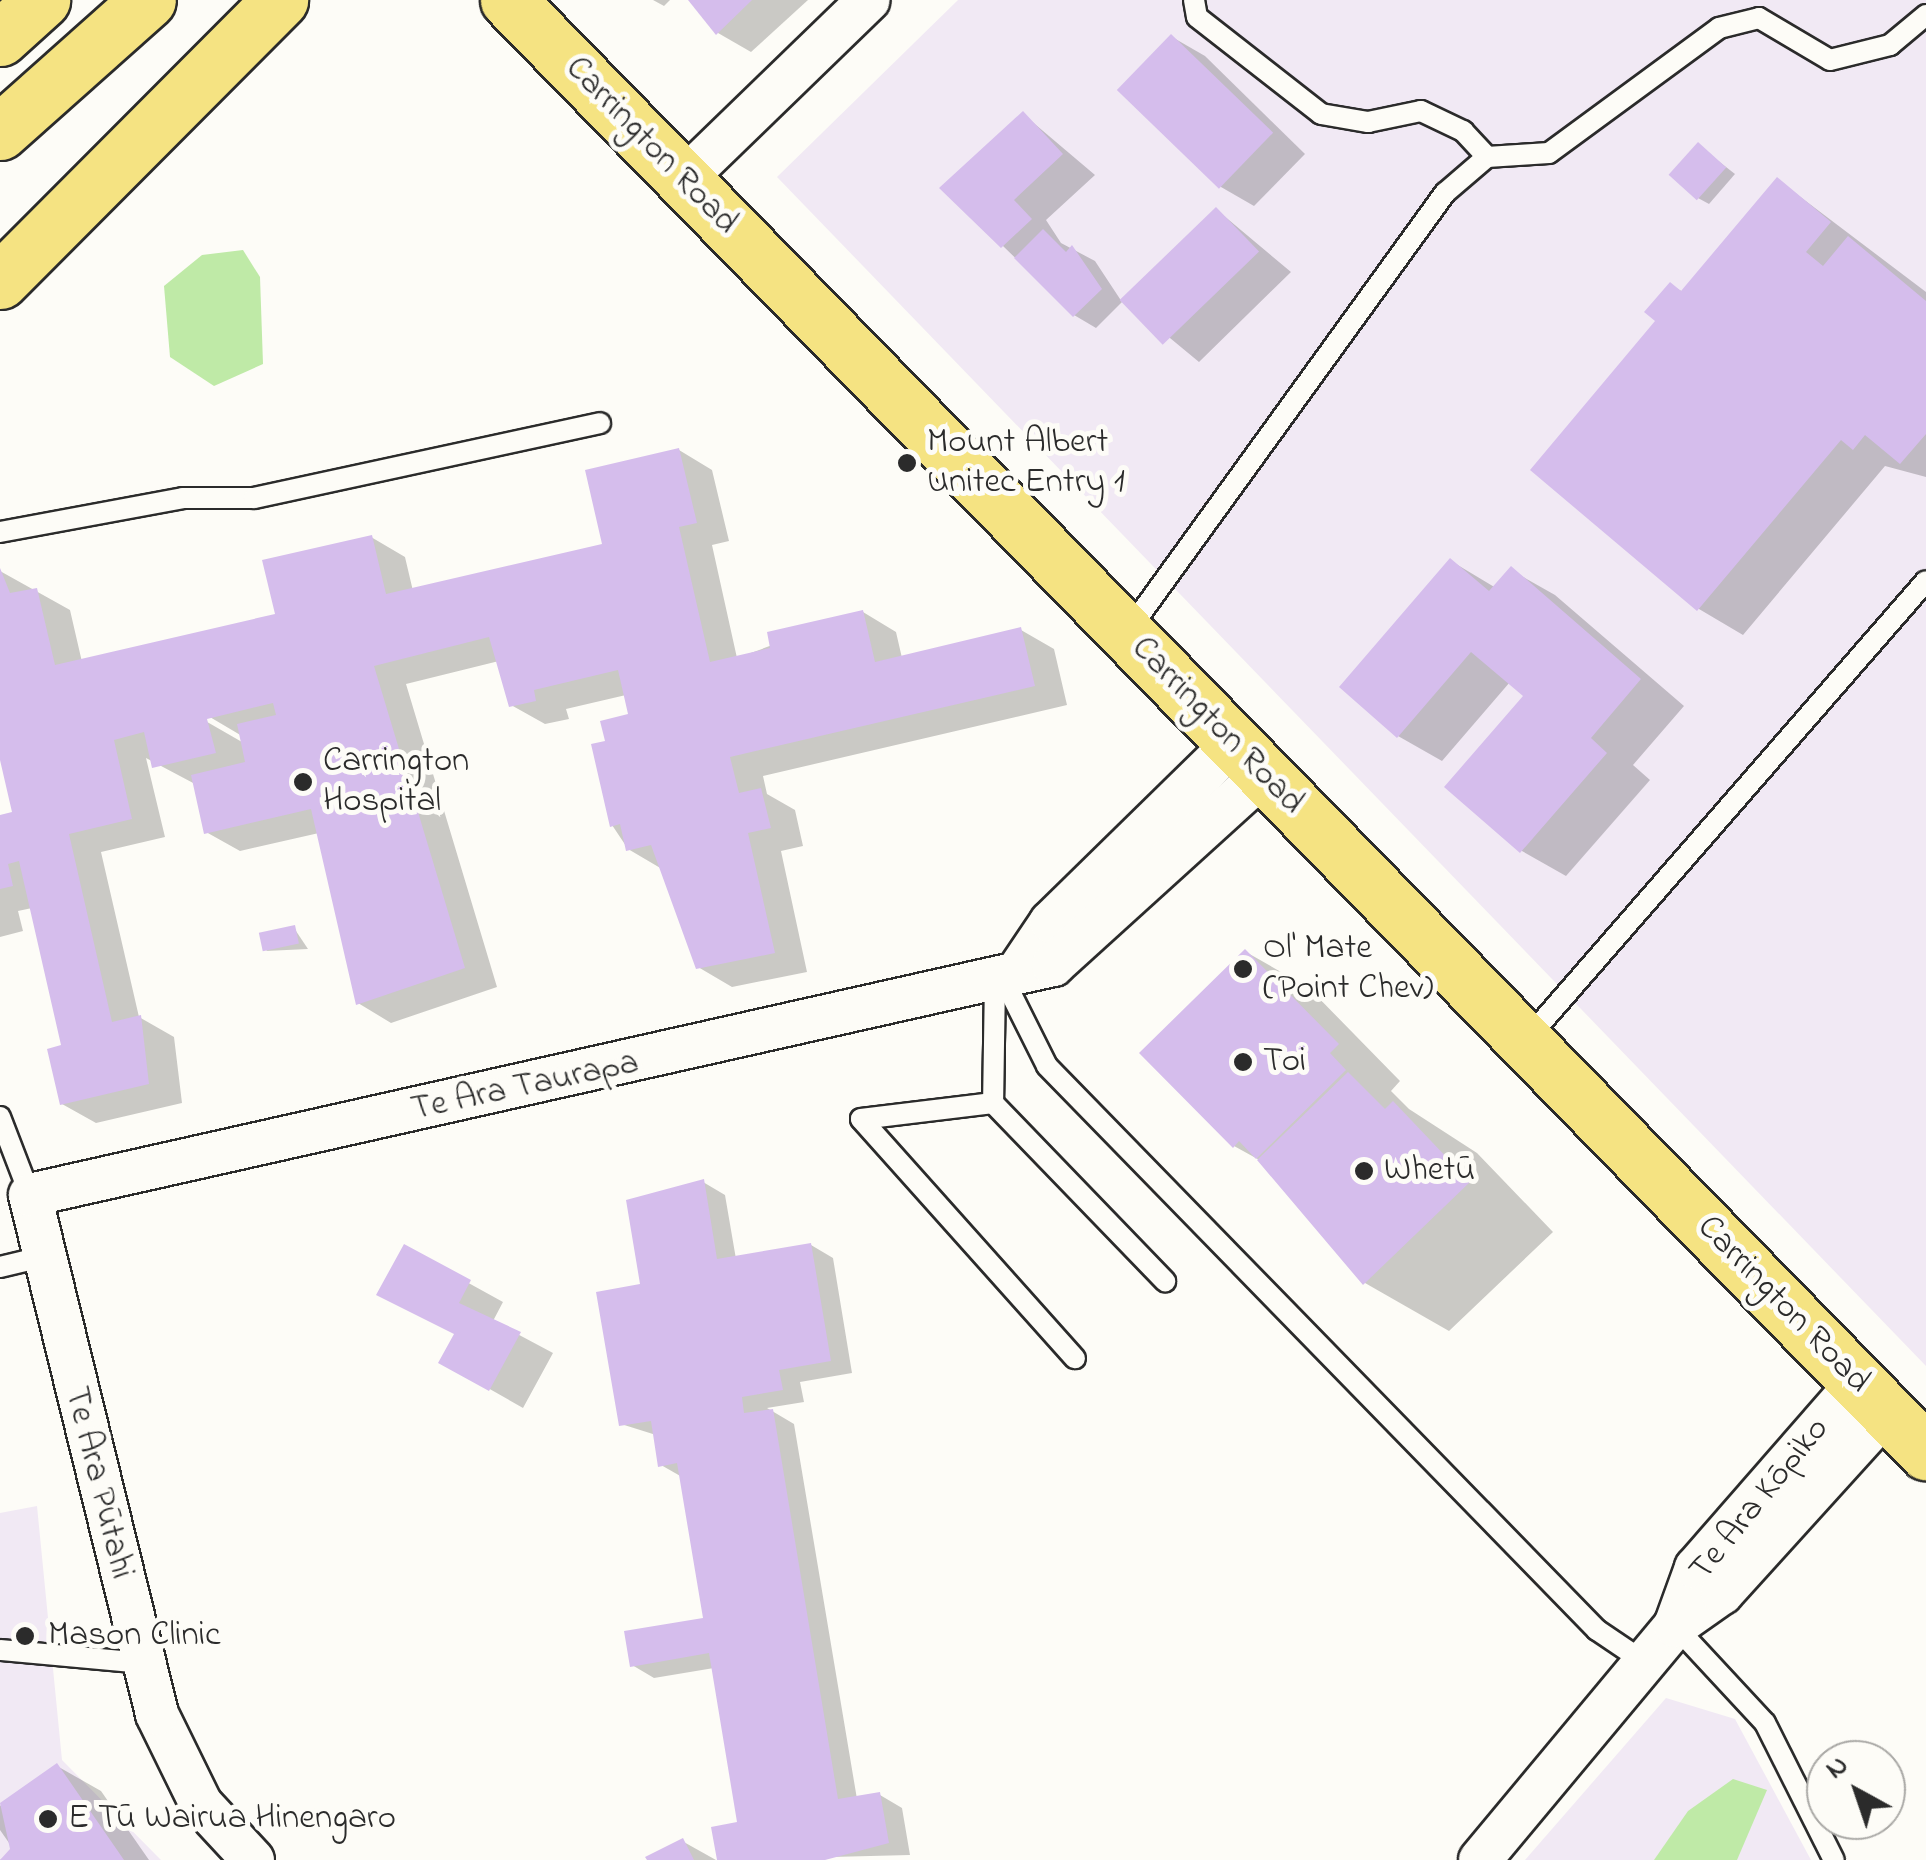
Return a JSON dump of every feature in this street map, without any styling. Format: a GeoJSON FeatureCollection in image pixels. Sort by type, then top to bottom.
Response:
{"type":"FeatureCollection","features":[{"type":"Feature","properties":{"kind":"main road"},"geometry":{"type":"LineString","coordinates":[[0,38],[42,0]]}},
{"type":"Feature","properties":{"kind":"main road"},"geometry":{"type":"LineString","coordinates":[[0,132],[148,0]]}},
{"type":"Feature","properties":{"kind":"main road"},"geometry":{"type":"LineString","coordinates":[[0,281],[280,0]]}},
{"type":"Feature","properties":{"kind":"main road","name":"Carrington Road"},"geometry":{"type":"LineString","coordinates":[[508,0],[1926,1452]]}},
{"type":"Feature","properties":{"kind":"main road"},"geometry":{"type":"LineString","coordinates":[[0,144],[43,92]]}},
{"type":"Feature","properties":{"kind":"street"},"geometry":{"type":"LineString","coordinates":[[684,179],[869,0]]}},
{"type":"Feature","properties":{"kind":"street"},"geometry":{"type":"LineString","coordinates":[[1005,976],[1050,922],[1249,758]]}},
{"type":"Feature","properties":{"kind":"street","name":"Te Ara Taurapa"},"geometry":{"type":"LineString","coordinates":[[30,1194],[1005,976]]}},
{"type":"Feature","properties":{"kind":"street","name":"Te Ara Pūtahi"},"geometry":{"type":"LineString","coordinates":[[30,1194],[42,1257],[144,1663],[179,1769],[253,1860]]}},
{"type":"Feature","properties":{"kind":"street","name":"Te Ara Kōpiko"},"geometry":{"type":"LineString","coordinates":[[1480,1860],[1675,1626],[1696,1568],[1872,1397]]}},
{"type":"Feature","properties":{"kind":"lane"},"geometry":{"type":"LineString","coordinates":[[1194,0],[1197,17],[1320,114],[1368,122],[1421,111],[1463,132],[1487,157]]}},
{"type":"Feature","properties":{"kind":"lane"},"geometry":{"type":"LineString","coordinates":[[1126,632],[1445,193],[1487,157],[1549,153],[1719,28],[1760,18],[1830,60],[1890,46],[1926,15]]}},
{"type":"Feature","properties":{"kind":"lane"},"geometry":{"type":"LineString","coordinates":[[0,532],[183,498],[254,498],[600,423]]}},
{"type":"Feature","properties":{"kind":"lane"},"geometry":{"type":"LineString","coordinates":[[1526,1040],[1926,581]]}},
{"type":"Feature","properties":{"kind":"lane"},"geometry":{"type":"LineString","coordinates":[[1005,976],[993,1102],[1164,1282]]}},
{"type":"Feature","properties":{"kind":"lane"},"geometry":{"type":"LineString","coordinates":[[1005,976],[1047,1066],[1597,1630],[1646,1663]]}},
{"type":"Feature","properties":{"kind":"lane"},"geometry":{"type":"LineString","coordinates":[[993,1102],[861,1119],[1075,1358]]}},
{"type":"Feature","properties":{"kind":"lane"},"geometry":{"type":"LineString","coordinates":[[0,1116],[30,1194]]}},
{"type":"Feature","properties":{"kind":"lane"},"geometry":{"type":"LineString","coordinates":[[0,1267],[42,1257]]}},
{"type":"Feature","properties":{"kind":"lane"},"geometry":{"type":"LineString","coordinates":[[1675,1626],[1765,1722],[1834,1860]]}},
{"type":"Feature","properties":{"kind":"lane"},"geometry":{"type":"LineString","coordinates":[[0,1650],[144,1663]]}},
{"type":"Feature","properties":{"kind":"shaded area"},"geometry":{"type":"Polygon","coordinates":[[[958,0],[1926,0],[1926,1366],[777,177],[958,0]]]}},
{"type":"Feature","properties":{"kind":"shaded area","name":"Mason Clinic"},"geometry":{"type":"Polygon","coordinates":[[[37,1506],[62,1760],[161,1860],[0,1860],[0,1513],[37,1506]]]}},
{"type":"Feature","properties":{"kind":"shaded area"},"geometry":{"type":"Polygon","coordinates":[[[1666,1698],[1735,1719],[1811,1860],[1525,1860],[1666,1698]]]}},
{"type":"Feature","properties":{"kind":"green space"},"geometry":{"type":"Polygon","coordinates":[[[243,250],[260,277],[263,364],[214,386],[170,357],[164,286],[202,255],[243,250]]]}},
{"type":"Feature","properties":{"kind":"green space"},"geometry":{"type":"Polygon","coordinates":[[[1733,1779],[1767,1790],[1737,1860],[1654,1860],[1688,1811],[1733,1779]]]}},
{"type":"Feature","properties":{"kind":"building"},"geometry":{"type":"Polygon","coordinates":[[[688,0],[752,0],[716,35],[688,0]]]}},
{"type":"Feature","properties":{"kind":"building"},"geometry":{"type":"Polygon","coordinates":[[[1171,34],[1273,133],[1219,189],[1117,90],[1171,34]]]}},
{"type":"Feature","properties":{"kind":"building"},"geometry":{"type":"Polygon","coordinates":[[[1023,111],[1063,154],[1014,200],[1032,219],[1001,248],[939,188],[1023,111]]]}},
{"type":"Feature","properties":{"kind":"building"},"geometry":{"type":"Polygon","coordinates":[[[1698,142],[1726,167],[1697,200],[1669,175],[1698,142]]]}},
{"type":"Feature","properties":{"kind":"building"},"geometry":{"type":"Polygon","coordinates":[[[1777,177],[1831,222],[1806,252],[1823,266],[1848,236],[1926,301],[1926,434],[1900,464],[1865,435],[1853,450],[1841,440],[1697,611],[1530,470],[1655,321],[1644,312],[1670,282],[1681,291],[1777,177]]]}},
{"type":"Feature","properties":{"kind":"building"},"geometry":{"type":"Polygon","coordinates":[[[1216,207],[1259,252],[1163,345],[1120,300],[1216,207]]]}},
{"type":"Feature","properties":{"kind":"building"},"geometry":{"type":"Polygon","coordinates":[[[1043,229],[1066,252],[1072,245],[1102,289],[1073,317],[1014,258],[1043,229]]]}},
{"type":"Feature","properties":{"kind":"building","name":"Carrington Hospital"},"geometry":{"type":"Polygon","coordinates":[[[679,448],[697,523],[679,527],[710,662],[770,648],[767,632],[863,610],[875,662],[1021,627],[1035,686],[730,757],[739,793],[761,788],[771,828],[748,833],[775,953],[696,969],[651,845],[626,851],[620,824],[610,827],[591,744],[605,741],[600,721],[628,714],[618,670],[534,690],[536,701],[509,707],[489,637],[374,666],[465,968],[356,1005],[311,809],[204,834],[191,775],[245,762],[237,724],[276,715],[273,703],[207,719],[216,753],[152,768],[144,732],[114,740],[132,819],[69,834],[112,1022],[141,1015],[149,1084],[60,1105],[47,1049],[61,1045],[19,861],[8,864],[13,886],[0,889],[0,815],[12,812],[0,760],[0,568],[10,593],[37,588],[55,665],[275,614],[262,560],[372,535],[386,594],[602,544],[585,470],[679,448]]]}},
{"type":"Feature","properties":{"kind":"building"},"geometry":{"type":"Polygon","coordinates":[[[1450,558],[1489,591],[1511,566],[1641,679],[1591,738],[1607,753],[1520,853],[1444,787],[1523,696],[1471,652],[1397,738],[1339,687],[1450,558]]]}},
{"type":"Feature","properties":{"kind":"building"},"geometry":{"type":"Polygon","coordinates":[[[295,925],[299,944],[263,951],[259,933],[295,925]]]}},
{"type":"Feature","properties":{"kind":"building","name":"Toi"},"geometry":{"type":"Polygon","coordinates":[[[1245,949],[1339,1044],[1330,1053],[1346,1070],[1256,1159],[1239,1141],[1233,1148],[1139,1053],[1245,949]]]}},
{"type":"Feature","properties":{"kind":"building","name":"Whetū"},"geometry":{"type":"Polygon","coordinates":[[[1348,1072],[1385,1109],[1393,1101],[1470,1182],[1363,1285],[1257,1160],[1348,1072]]]}},
{"type":"Feature","properties":{"kind":"building"},"geometry":{"type":"Polygon","coordinates":[[[704,1179],[717,1259],[811,1243],[831,1361],[779,1370],[783,1390],[742,1397],[744,1413],[773,1409],[838,1799],[880,1792],[889,1843],[825,1860],[717,1860],[711,1827],[737,1822],[709,1653],[630,1667],[624,1631],[703,1618],[677,1463],[658,1467],[651,1421],[619,1426],[596,1292],[640,1284],[626,1200],[704,1179]]]}},
{"type":"Feature","properties":{"kind":"building"},"geometry":{"type":"Polygon","coordinates":[[[404,1244],[471,1280],[459,1303],[521,1332],[489,1391],[438,1363],[454,1334],[376,1295],[404,1244]]]}},
{"type":"Feature","properties":{"kind":"building","name":"E Tū Wairua Hinengaro"},"geometry":{"type":"Polygon","coordinates":[[[57,1763],[124,1860],[0,1860],[10,1849],[0,1803],[57,1763]]]}},
{"type":"Feature","properties":{"kind":"building"},"geometry":{"type":"Polygon","coordinates":[[[683,1838],[694,1860],[645,1857],[683,1838]]]}},
{"type":"Feature","properties":{"kind":"place","name":"Mount Albert Unitec Entry 1"},"geometry":{"type":"Point","coordinates":[907,463]}},
{"type":"Feature","properties":{"kind":"place","name":"Carrington Hospital"},"geometry":{"type":"Point","coordinates":[303,782]}},
{"type":"Feature","properties":{"kind":"place","name":"Ol' Mate (Point Chev)"},"geometry":{"type":"Point","coordinates":[1243,969]}},
{"type":"Feature","properties":{"kind":"place","name":"Toi"},"geometry":{"type":"Point","coordinates":[1243,1062]}},
{"type":"Feature","properties":{"kind":"place","name":"Whetū"},"geometry":{"type":"Point","coordinates":[1364,1171]}},
{"type":"Feature","properties":{"kind":"place","name":"Mason Clinic"},"geometry":{"type":"Point","coordinates":[25,1636]}},
{"type":"Feature","properties":{"kind":"place","name":"E Tū Wairua Hinengaro"},"geometry":{"type":"Point","coordinates":[48,1819]}}]}
